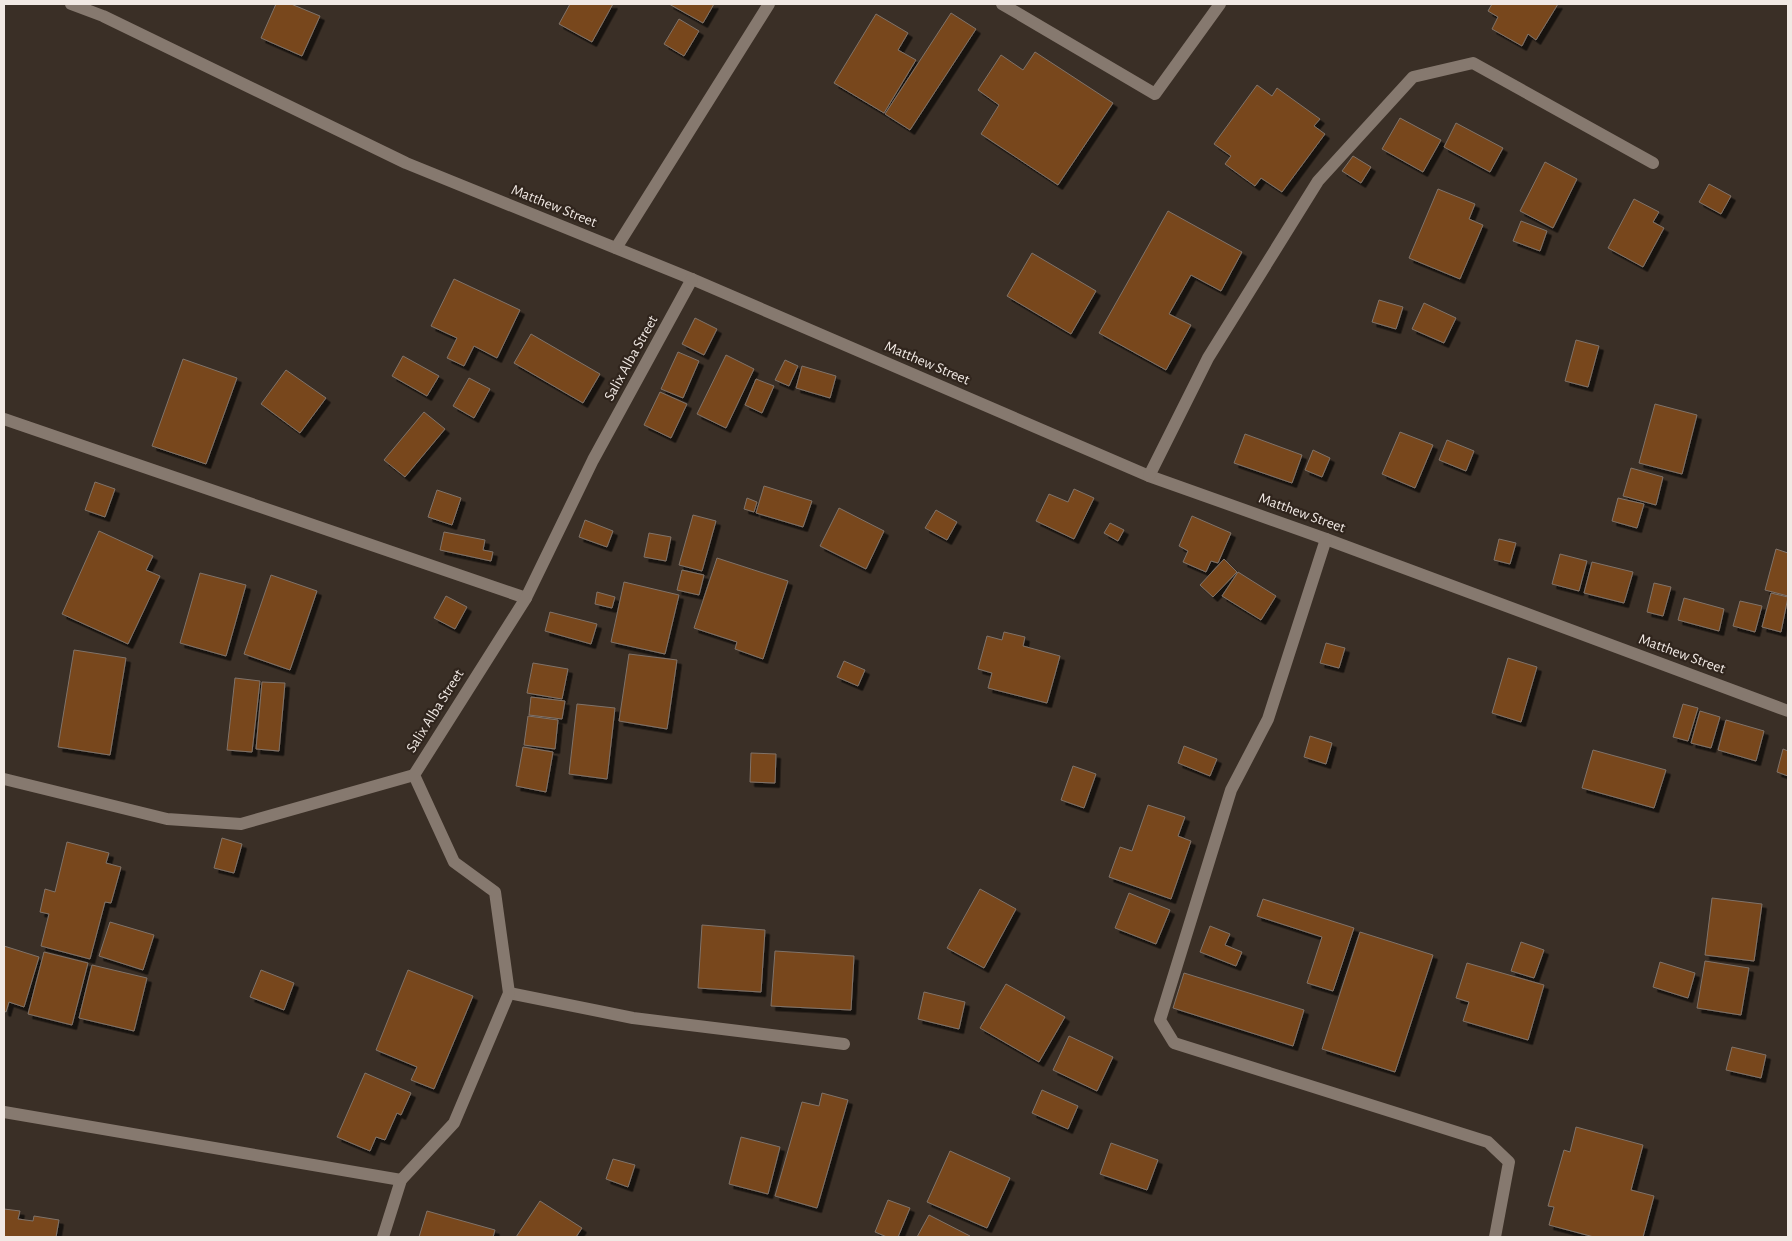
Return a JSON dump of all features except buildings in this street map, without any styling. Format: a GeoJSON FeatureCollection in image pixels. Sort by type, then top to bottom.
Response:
{"type":"FeatureCollection","features":[{"type":"Feature","properties":{"kind":"street","name":"Matthew Street"},"geometry":{"type":"LineString","coordinates":[[71,4],[103,16],[406,163],[692,279],[1149,476],[1326,539],[1788,711]]}},
{"type":"Feature","properties":{"kind":"street"},"geometry":{"type":"LineString","coordinates":[[616,248],[769,4]]}},
{"type":"Feature","properties":{"kind":"street"},"geometry":{"type":"LineString","coordinates":[[1002,4],[1155,94],[1220,4]]}},
{"type":"Feature","properties":{"kind":"street"},"geometry":{"type":"LineString","coordinates":[[1149,476],[1208,358],[1318,181],[1413,77],[1473,63],[1654,164]]}},
{"type":"Feature","properties":{"kind":"street","name":"Salix Alba Street"},"geometry":{"type":"LineString","coordinates":[[509,993],[495,892],[454,862],[414,774],[526,598],[593,460],[692,279]]}},
{"type":"Feature","properties":{"kind":"street"},"geometry":{"type":"LineString","coordinates":[[4,419],[526,598]]}},
{"type":"Feature","properties":{"kind":"street"},"geometry":{"type":"LineString","coordinates":[[1326,539],[1268,719],[1231,790],[1160,1020],[1174,1043],[1488,1142],[1509,1162],[1495,1237]]}},
{"type":"Feature","properties":{"kind":"street"},"geometry":{"type":"LineString","coordinates":[[4,779],[167,819],[241,824],[414,774]]}},
{"type":"Feature","properties":{"kind":"street"},"geometry":{"type":"LineString","coordinates":[[383,1237],[401,1180],[454,1123],[509,993],[633,1018],[844,1044]]}},
{"type":"Feature","properties":{"kind":"street"},"geometry":{"type":"LineString","coordinates":[[4,1112],[401,1180]]}}]}
